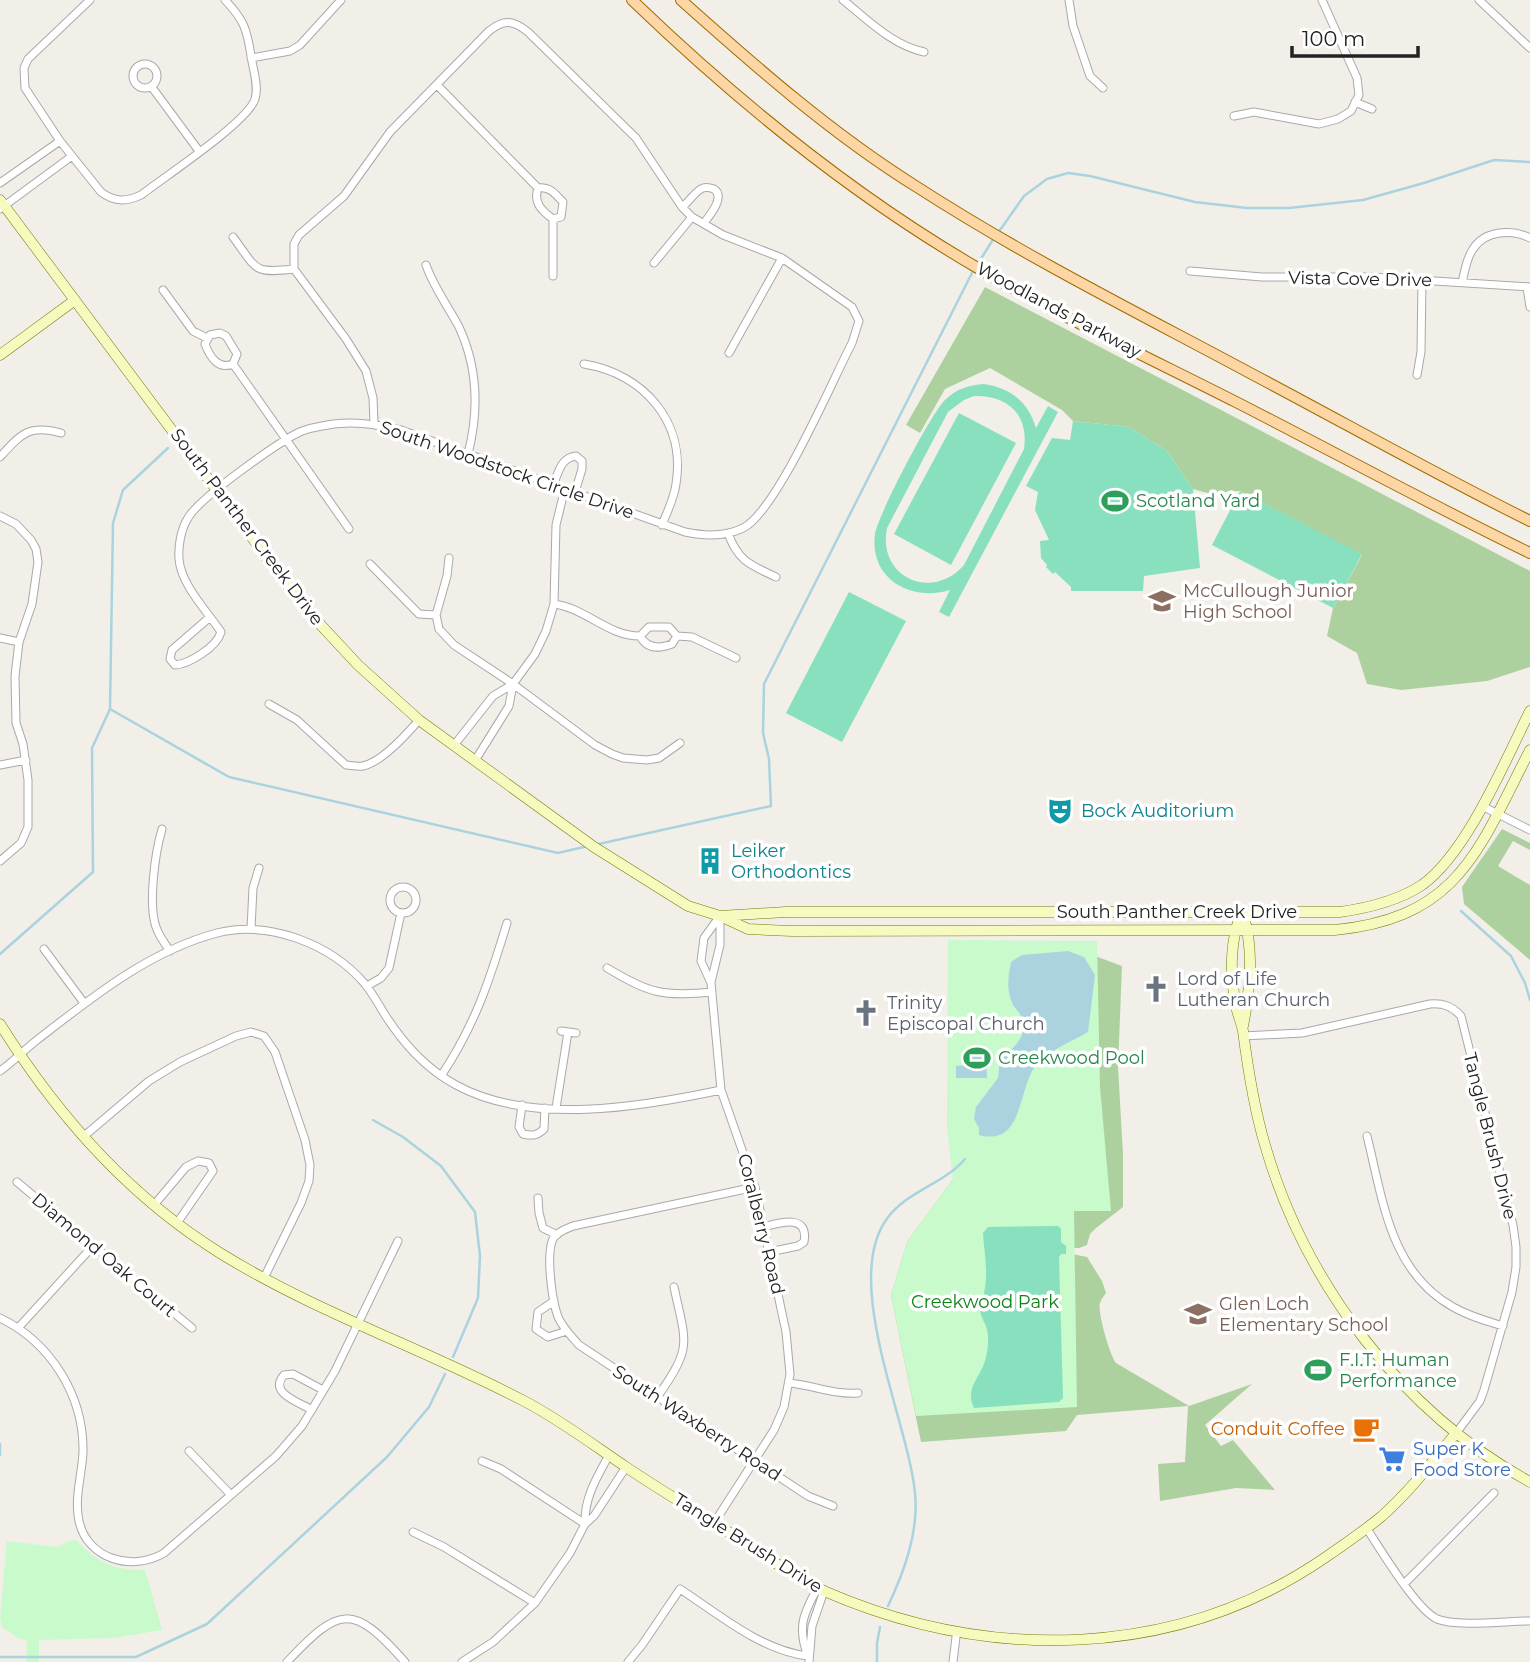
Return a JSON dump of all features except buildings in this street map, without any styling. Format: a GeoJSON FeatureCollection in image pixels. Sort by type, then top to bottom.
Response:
{"type":"FeatureCollection","features":[{"type":"Feature","properties":{"kind":"main road","name":"Woodlands Parkway"},"geometry":{"type":"LineString","coordinates":[[632,0],[714,78],[810,156],[888,211],[965,260],[1117,342],[1530,553]]}},
{"type":"Feature","properties":{"kind":"main road","name":"Woodlands Parkway"},"geometry":{"type":"LineString","coordinates":[[681,0],[734,48],[832,128],[916,187],[1132,311],[1530,521]]}},
{"type":"Feature","properties":{"kind":"street"},"geometry":{"type":"LineString","coordinates":[[90,0],[35,51],[24,68],[25,88],[61,141],[101,192],[120,201],[141,195],[241,119],[255,99],[256,88],[247,29],[242,18],[225,0]]}},
{"type":"Feature","properties":{"kind":"street"},"geometry":{"type":"LineString","coordinates":[[251,58],[290,51],[300,45],[341,0]]}},
{"type":"Feature","properties":{"kind":"street"},"geometry":{"type":"LineString","coordinates":[[843,0],[906,48],[924,52]]}},
{"type":"Feature","properties":{"kind":"street"},"geometry":{"type":"LineString","coordinates":[[1069,0],[1073,26],[1090,76],[1103,88]]}},
{"type":"Feature","properties":{"kind":"street"},"geometry":{"type":"LineString","coordinates":[[1234,116],[1254,112],[1319,124],[1338,119],[1351,111],[1359,95],[1357,78],[1322,0]]}},
{"type":"Feature","properties":{"kind":"street"},"geometry":{"type":"LineString","coordinates":[[1479,0],[1530,48]]}},
{"type":"Feature","properties":{"kind":"street"},"geometry":{"type":"LineString","coordinates":[[374,423],[373,398],[366,370],[294,269],[293,254],[299,235],[344,196],[390,132],[489,31],[508,21],[517,23],[528,32],[636,138],[682,207],[692,217],[723,235],[782,258],[729,353]]}},
{"type":"Feature","properties":{"kind":"street"},"geometry":{"type":"LineString","coordinates":[[437,85],[537,188],[537,203],[543,212],[553,219],[561,217],[563,202],[551,190],[537,188]]}},
{"type":"Feature","properties":{"kind":"street"},"geometry":{"type":"LineString","coordinates":[[150,86],[199,151]]}},
{"type":"Feature","properties":{"kind":"street"},"geometry":{"type":"LineString","coordinates":[[1355,103],[1372,109]]}},
{"type":"Feature","properties":{"kind":"street"},"geometry":{"type":"LineString","coordinates":[[0,183],[61,141]]}},
{"type":"Feature","properties":{"kind":"street"},"geometry":{"type":"LineString","coordinates":[[1,205],[72,156]]}},
{"type":"Feature","properties":{"kind":"street"},"geometry":{"type":"LineString","coordinates":[[682,207],[699,190],[705,187],[713,188],[718,200],[704,223]]}},
{"type":"Feature","properties":{"kind":"street","name":"South Panther Creek Drive"},"geometry":{"type":"LineString","coordinates":[[1,205],[275,568],[318,622],[376,682],[419,720],[590,844],[676,900],[748,929],[1363,928],[1388,922],[1410,912],[1450,886],[1481,845],[1530,750]]}},
{"type":"Feature","properties":{"kind":"street"},"geometry":{"type":"LineString","coordinates":[[654,263],[692,217]]}},
{"type":"Feature","properties":{"kind":"street"},"geometry":{"type":"LineString","coordinates":[[553,219],[553,276]]}},
{"type":"Feature","properties":{"kind":"street"},"geometry":{"type":"LineString","coordinates":[[1462,282],[1473,247],[1482,239],[1501,233],[1530,238]]}},
{"type":"Feature","properties":{"kind":"street"},"geometry":{"type":"LineString","coordinates":[[233,237],[258,269],[268,272],[294,269]]}},
{"type":"Feature","properties":{"kind":"street","name":"South Woodstock Circle Drive"},"geometry":{"type":"LineString","coordinates":[[210,617],[181,571],[179,559],[183,529],[188,517],[198,504],[217,489],[287,440],[322,426],[374,423],[401,430],[565,488],[662,526],[697,535],[728,533],[743,528],[753,521],[777,492],[852,342],[859,321],[852,307],[782,258]]}},
{"type":"Feature","properties":{"kind":"street"},"geometry":{"type":"LineString","coordinates":[[426,265],[434,287],[458,327],[475,380],[473,434],[468,454]]}},
{"type":"Feature","properties":{"kind":"street","name":"Vista Cove Drive"},"geometry":{"type":"LineString","coordinates":[[1190,271],[1262,277],[1422,279],[1528,287]]}},
{"type":"Feature","properties":{"kind":"street"},"geometry":{"type":"LineString","coordinates":[[1417,375],[1421,352],[1422,279]]}},
{"type":"Feature","properties":{"kind":"street"},"geometry":{"type":"LineString","coordinates":[[1528,287],[1530,307]]}},
{"type":"Feature","properties":{"kind":"street"},"geometry":{"type":"LineString","coordinates":[[163,290],[193,331],[207,338]]}},
{"type":"Feature","properties":{"kind":"street"},"geometry":{"type":"LineString","coordinates":[[0,355],[75,300]]}},
{"type":"Feature","properties":{"kind":"street"},"geometry":{"type":"LineString","coordinates":[[214,333],[226,336],[237,354],[233,364],[222,366],[216,363],[205,344],[207,338],[214,333]]}},
{"type":"Feature","properties":{"kind":"street"},"geometry":{"type":"LineString","coordinates":[[233,364],[349,529]]}},
{"type":"Feature","properties":{"kind":"street"},"geometry":{"type":"LineString","coordinates":[[584,364],[602,367],[636,383],[653,399],[666,417],[673,437],[677,482],[662,526]]}},
{"type":"Feature","properties":{"kind":"street"},"geometry":{"type":"LineString","coordinates":[[0,457],[25,433],[34,429],[45,428],[61,433]]}},
{"type":"Feature","properties":{"kind":"street"},"geometry":{"type":"LineString","coordinates":[[554,484],[564,461],[576,456],[582,461],[582,469],[575,492]]}},
{"type":"Feature","properties":{"kind":"street"},"geometry":{"type":"LineString","coordinates":[[455,744],[493,696],[513,684],[535,654],[547,631],[554,604],[556,525],[565,488]]}},
{"type":"Feature","properties":{"kind":"street"},"geometry":{"type":"LineString","coordinates":[[0,516],[23,530],[36,549],[37,580],[19,642],[14,695],[16,723],[26,760],[30,799],[27,827],[21,843],[0,861]]}},
{"type":"Feature","properties":{"kind":"street"},"geometry":{"type":"LineString","coordinates":[[728,533],[737,555],[776,578]]}},
{"type":"Feature","properties":{"kind":"street"},"geometry":{"type":"LineString","coordinates":[[449,558],[436,615],[439,629],[454,645],[596,745],[623,758],[659,758],[680,743]]}},
{"type":"Feature","properties":{"kind":"street"},"geometry":{"type":"LineString","coordinates":[[370,564],[419,614],[436,615]]}},
{"type":"Feature","properties":{"kind":"street"},"geometry":{"type":"LineString","coordinates":[[554,604],[582,613],[620,634],[640,636],[647,645],[654,648],[672,644],[677,635]]}},
{"type":"Feature","properties":{"kind":"street"},"geometry":{"type":"LineString","coordinates":[[210,617],[221,632],[219,639],[185,664],[175,665],[170,659],[172,650],[210,617]]}},
{"type":"Feature","properties":{"kind":"street"},"geometry":{"type":"LineString","coordinates":[[640,636],[649,627],[669,627],[677,635],[692,637],[736,657]]}},
{"type":"Feature","properties":{"kind":"street"},"geometry":{"type":"LineString","coordinates":[[0,638],[19,642]]}},
{"type":"Feature","properties":{"kind":"street"},"geometry":{"type":"LineString","coordinates":[[476,759],[509,706],[513,684]]}},
{"type":"Feature","properties":{"kind":"street"},"geometry":{"type":"LineString","coordinates":[[269,704],[297,720],[346,765],[364,766],[377,759],[405,736],[419,720]]}},
{"type":"Feature","properties":{"kind":"street","name":"South Panther Creek Drive"},"geometry":{"type":"LineString","coordinates":[[720,916],[786,912],[1340,912],[1359,909],[1400,897],[1421,885],[1451,856],[1482,806],[1530,711]]}},
{"type":"Feature","properties":{"kind":"street"},"geometry":{"type":"LineString","coordinates":[[0,765],[26,760]]}},
{"type":"Feature","properties":{"kind":"street"},"geometry":{"type":"LineString","coordinates":[[1482,806],[1530,830]]}},
{"type":"Feature","properties":{"kind":"street"},"geometry":{"type":"LineString","coordinates":[[162,829],[156,849],[154,914],[155,927],[170,951]]}},
{"type":"Feature","properties":{"kind":"street"},"geometry":{"type":"LineString","coordinates":[[251,929],[253,888],[259,868]]}},
{"type":"Feature","properties":{"kind":"street"},"geometry":{"type":"LineString","coordinates":[[1241,912],[1233,930],[1234,999],[1243,1033],[1247,1074],[1265,1147],[1279,1188],[1306,1248],[1332,1294],[1373,1349],[1416,1398],[1492,1459],[1530,1482]]}},
{"type":"Feature","properties":{"kind":"street"},"geometry":{"type":"LineString","coordinates":[[1241,912],[1248,930],[1249,978],[1243,1033]]}},
{"type":"Feature","properties":{"kind":"street"},"geometry":{"type":"LineString","coordinates":[[367,986],[381,978],[389,968],[401,913]]}},
{"type":"Feature","properties":{"kind":"street","name":"Coralberry Road"},"geometry":{"type":"LineString","coordinates":[[714,1523],[780,1419],[789,1383],[790,1360],[755,1187],[721,1090],[711,987],[701,961],[704,938],[720,916]]}},
{"type":"Feature","properties":{"kind":"street","name":"Coralberry Road"},"geometry":{"type":"LineString","coordinates":[[711,987],[720,944],[720,916]]}},
{"type":"Feature","properties":{"kind":"street"},"geometry":{"type":"LineString","coordinates":[[441,1076],[472,1025],[507,923]]}},
{"type":"Feature","properties":{"kind":"street"},"geometry":{"type":"LineString","coordinates":[[0,1071],[84,1003],[170,951],[218,933],[251,929],[309,943],[340,961],[367,986],[416,1057],[441,1076],[471,1092],[545,1108],[629,1108],[721,1090]]}},
{"type":"Feature","properties":{"kind":"street"},"geometry":{"type":"LineString","coordinates":[[44,949],[84,1003]]}},
{"type":"Feature","properties":{"kind":"street"},"geometry":{"type":"LineString","coordinates":[[607,968],[630,982],[657,993],[681,995],[711,987]]}},
{"type":"Feature","properties":{"kind":"street","name":"Tangle Brush Drive"},"geometry":{"type":"LineString","coordinates":[[0,1024],[61,1111],[102,1159],[154,1205],[220,1254],[298,1296],[536,1407],[780,1566],[821,1589],[893,1620],[956,1637],[1059,1645],[1111,1640],[1165,1630],[1209,1617],[1278,1587],[1367,1529],[1409,1489],[1480,1401],[1503,1326],[1517,1267],[1513,1225],[1461,1016],[1455,1009],[1441,1003],[1430,1003],[1301,1032],[1243,1033]]}},
{"type":"Feature","properties":{"kind":"street"},"geometry":{"type":"LineString","coordinates":[[83,1137],[149,1081],[180,1062],[236,1036],[251,1032],[264,1036],[275,1052],[305,1140],[310,1165],[309,1181],[301,1203],[264,1278]]}},
{"type":"Feature","properties":{"kind":"street"},"geometry":{"type":"LineString","coordinates":[[556,1108],[568,1032]]}},
{"type":"Feature","properties":{"kind":"street"},"geometry":{"type":"LineString","coordinates":[[522,1105],[519,1127],[523,1134],[532,1136],[540,1134],[544,1129],[545,1108]]}},
{"type":"Feature","properties":{"kind":"street"},"geometry":{"type":"LineString","coordinates":[[1367,1136],[1390,1228],[1409,1269],[1437,1297],[1455,1308],[1503,1326]]}},
{"type":"Feature","properties":{"kind":"street"},"geometry":{"type":"LineString","coordinates":[[154,1205],[186,1167],[198,1161],[209,1163],[214,1171],[177,1223]]}},
{"type":"Feature","properties":{"kind":"street","name":"Diamond Oak Court"},"geometry":{"type":"LineString","coordinates":[[17,1182],[192,1328]]}},
{"type":"Feature","properties":{"kind":"street"},"geometry":{"type":"LineString","coordinates":[[538,1198],[543,1228],[557,1235],[573,1226],[755,1187]]}},
{"type":"Feature","properties":{"kind":"street"},"geometry":{"type":"LineString","coordinates":[[763,1227],[784,1222],[796,1223],[802,1227],[805,1236],[804,1242],[798,1246],[769,1252]]}},
{"type":"Feature","properties":{"kind":"street","name":"South Waxberry Road"},"geometry":{"type":"LineString","coordinates":[[557,1235],[550,1247],[549,1257],[554,1301],[558,1317],[579,1345],[808,1496],[833,1506]]}},
{"type":"Feature","properties":{"kind":"street"},"geometry":{"type":"LineString","coordinates":[[0,1318],[19,1327],[37,1342],[67,1383],[78,1413],[83,1450],[77,1511],[84,1538],[94,1549],[110,1558],[136,1563],[159,1556],[285,1447],[302,1426],[335,1371],[398,1241]]}},
{"type":"Feature","properties":{"kind":"street"},"geometry":{"type":"LineString","coordinates":[[19,1327],[92,1247]]}},
{"type":"Feature","properties":{"kind":"street"},"geometry":{"type":"LineString","coordinates":[[658,1396],[679,1367],[685,1348],[674,1287]]}},
{"type":"Feature","properties":{"kind":"street"},"geometry":{"type":"LineString","coordinates":[[554,1301],[538,1312],[536,1329],[548,1337],[567,1331]]}},
{"type":"Feature","properties":{"kind":"street"},"geometry":{"type":"LineString","coordinates":[[312,1410],[281,1393],[279,1380],[284,1375],[293,1374],[323,1390]]}},
{"type":"Feature","properties":{"kind":"street"},"geometry":{"type":"LineString","coordinates":[[789,1383],[842,1394],[858,1393]]}},
{"type":"Feature","properties":{"kind":"street"},"geometry":{"type":"LineString","coordinates":[[189,1451],[231,1495]]}},
{"type":"Feature","properties":{"kind":"street"},"geometry":{"type":"LineString","coordinates":[[585,1524],[584,1508],[609,1455]]}},
{"type":"Feature","properties":{"kind":"street"},"geometry":{"type":"LineString","coordinates":[[482,1461],[501,1469],[585,1524]]}},
{"type":"Feature","properties":{"kind":"street"},"geometry":{"type":"LineString","coordinates":[[462,1662],[493,1642],[535,1603],[585,1524],[594,1516],[626,1467]]}},
{"type":"Feature","properties":{"kind":"street"},"geometry":{"type":"LineString","coordinates":[[1405,1583],[1494,1493]]}},
{"type":"Feature","properties":{"kind":"street"},"geometry":{"type":"LineString","coordinates":[[1367,1529],[1423,1608],[1436,1618],[1451,1622],[1530,1621]]}},
{"type":"Feature","properties":{"kind":"street"},"geometry":{"type":"LineString","coordinates":[[413,1532],[444,1547],[535,1603]]}},
{"type":"Feature","properties":{"kind":"street"},"geometry":{"type":"LineString","coordinates":[[628,1662],[642,1646],[680,1589],[764,1643],[809,1659],[821,1589]]}},
{"type":"Feature","properties":{"kind":"street"},"geometry":{"type":"LineString","coordinates":[[287,1662],[319,1630],[329,1622],[341,1618],[364,1624],[378,1634],[405,1662]]}},
{"type":"Feature","properties":{"kind":"street"},"geometry":{"type":"LineString","coordinates":[[953,1662],[956,1637]]}},
{"type":"Feature","properties":{"kind":"green space"},"geometry":{"type":"Polygon","coordinates":[[[985,287],[1530,571],[1530,667],[1487,681],[1401,690],[1367,684],[1357,653],[1327,636],[1333,608],[1362,555],[1240,491],[1207,493],[1193,489],[1167,451],[1129,427],[1073,421],[1062,410],[990,368],[945,389],[920,433],[906,425],[985,287]]]}},
{"type":"Feature","properties":{"kind":"green space"},"geometry":{"type":"Polygon","coordinates":[[[978,385],[994,386],[1017,398],[1028,411],[1036,428],[1048,406],[1058,412],[949,617],[939,612],[950,590],[921,593],[896,583],[886,575],[875,550],[875,534],[895,487],[938,409],[954,393],[978,385]],[[974,396],[948,412],[887,528],[886,545],[890,560],[910,579],[937,582],[951,576],[964,565],[1024,449],[1025,437],[1019,417],[1006,403],[974,396]]]}},
{"type":"Feature","properties":{"kind":"green space"},"geometry":{"type":"Polygon","coordinates":[[[959,413],[1016,443],[951,565],[894,534],[959,413]]]}},
{"type":"Feature","properties":{"kind":"green space","name":"Scotland Yard"},"geometry":{"type":"Polygon","coordinates":[[[1073,421],[1129,427],[1167,451],[1193,489],[1200,568],[1144,576],[1143,591],[1071,591],[1071,587],[1046,567],[1041,558],[1040,541],[1049,540],[1035,510],[1038,492],[1026,486],[1052,438],[1070,440],[1073,421]]]}},
{"type":"Feature","properties":{"kind":"green space"},"geometry":{"type":"Polygon","coordinates":[[[1240,491],[1362,554],[1333,608],[1212,545],[1240,491]]]}},
{"type":"Feature","properties":{"kind":"green space"},"geometry":{"type":"Polygon","coordinates":[[[849,592],[906,621],[842,742],[786,713],[849,592]]]}},
{"type":"Feature","properties":{"kind":"green space"},"geometry":{"type":"Polygon","coordinates":[[[1502,829],[1530,843],[1530,850],[1513,841],[1498,866],[1530,885],[1530,960],[1464,904],[1462,887],[1502,829]]]}},
{"type":"Feature","properties":{"kind":"green space","name":"Creekwood Park"},"geometry":{"type":"Polygon","coordinates":[[[948,940],[1097,941],[1100,1087],[1111,1211],[1074,1211],[1077,1407],[916,1416],[891,1295],[907,1242],[953,1179],[947,1129],[948,940]]]}},
{"type":"Feature","properties":{"kind":"green space","name":"Creekwood Park"},"geometry":{"type":"Polygon","coordinates":[[[1087,953],[1122,966],[1118,1067],[1123,1207],[1090,1234],[1087,1245],[1072,1248],[1072,1254],[1087,1257],[1102,1281],[1106,1293],[1100,1303],[1100,1315],[1116,1363],[1189,1406],[1252,1384],[1205,1425],[1221,1446],[1233,1440],[1275,1490],[1236,1488],[1160,1501],[1158,1464],[1185,1462],[1188,1406],[1077,1415],[1066,1431],[921,1442],[891,1295],[907,1242],[953,1179],[1087,953]]]}},
{"type":"Feature","properties":{"kind":"green space"},"geometry":{"type":"Polygon","coordinates":[[[1058,1226],[1061,1229],[1061,1242],[1066,1246],[1066,1254],[1059,1257],[1063,1398],[1059,1402],[974,1408],[971,1401],[972,1388],[984,1364],[988,1344],[980,1309],[986,1274],[983,1233],[988,1227],[1058,1226]]]}},
{"type":"Feature","properties":{"kind":"green space"},"geometry":{"type":"Polygon","coordinates":[[[75,1539],[106,1564],[123,1569],[145,1570],[162,1630],[114,1638],[39,1640],[39,1662],[26,1662],[27,1640],[20,1639],[2,1627],[0,1618],[7,1541],[57,1547],[75,1539]]]}},
{"type":"Feature","properties":{"kind":"water"},"geometry":{"type":"Polygon","coordinates":[[[1068,951],[1084,957],[1095,975],[1088,1032],[1037,1064],[1018,1113],[1005,1132],[994,1136],[979,1135],[974,1119],[976,1107],[998,1078],[1000,1059],[1011,1050],[1022,1034],[1023,1021],[1009,994],[1011,962],[1022,955],[1068,951]]]}},
{"type":"Feature","properties":{"kind":"water","name":"Creekwood Pool"},"geometry":{"type":"Polygon","coordinates":[[[968,1050],[986,1050],[987,1078],[956,1078],[956,1066],[969,1065],[968,1050]]]}},
{"type":"Feature","properties":{"kind":"waterway"},"geometry":{"type":"LineString","coordinates":[[998,233],[1024,196],[1047,179],[1068,173],[1195,202],[1247,208],[1289,208],[1363,200],[1494,160],[1530,162]]}},
{"type":"Feature","properties":{"kind":"waterway"},"geometry":{"type":"LineString","coordinates":[[977,265],[994,238]]}},
{"type":"Feature","properties":{"kind":"waterway"},"geometry":{"type":"LineString","coordinates":[[594,845],[771,806],[769,759],[763,733],[764,684],[973,271]]}},
{"type":"Feature","properties":{"kind":"waterway"},"geometry":{"type":"LineString","coordinates":[[168,448],[123,490],[113,523],[110,709],[229,777],[558,853],[588,846]]}},
{"type":"Feature","properties":{"kind":"waterway"},"geometry":{"type":"LineString","coordinates":[[0,954],[93,872],[92,748],[110,709]]}},
{"type":"Feature","properties":{"kind":"waterway"},"geometry":{"type":"LineString","coordinates":[[1461,911],[1511,956],[1525,983],[1530,1000]]}},
{"type":"Feature","properties":{"kind":"waterway"},"geometry":{"type":"LineString","coordinates":[[373,1120],[403,1137],[441,1166],[475,1212],[480,1256],[478,1298],[453,1357]]}},
{"type":"Feature","properties":{"kind":"waterway"},"geometry":{"type":"LineString","coordinates":[[888,1606],[909,1551],[916,1508],[910,1463],[881,1353],[874,1315],[871,1279],[874,1247],[886,1220],[894,1210],[947,1175],[965,1159]]}},
{"type":"Feature","properties":{"kind":"waterway"},"geometry":{"type":"LineString","coordinates":[[0,1657],[136,1657],[207,1624],[387,1457],[429,1407],[445,1374]]}},
{"type":"Feature","properties":{"kind":"waterway"},"geometry":{"type":"LineString","coordinates":[[0,1444],[0,1455]]}},
{"type":"Feature","properties":{"kind":"waterway"},"geometry":{"type":"LineString","coordinates":[[877,1662],[880,1627]]}},
{"type":"Feature","properties":{"kind":"place","name":"Scotland Yard"},"geometry":{"type":"Point","coordinates":[1115,501]}},
{"type":"Feature","properties":{"kind":"place","name":"McCullough Junior High School"},"geometry":{"type":"Point","coordinates":[1162,601]}},
{"type":"Feature","properties":{"kind":"place","name":"Bock Auditorium"},"geometry":{"type":"Point","coordinates":[1060,811]}},
{"type":"Feature","properties":{"kind":"place","name":"Leiker Orthodontics"},"geometry":{"type":"Point","coordinates":[710,861]}},
{"type":"Feature","properties":{"kind":"place","name":"Lord of Life Lutheran Church"},"geometry":{"type":"Point","coordinates":[1156,989]}},
{"type":"Feature","properties":{"kind":"place","name":"Trinity Episcopal Church"},"geometry":{"type":"Point","coordinates":[866,1013]}},
{"type":"Feature","properties":{"kind":"place","name":"Creekwood Pool"},"geometry":{"type":"Point","coordinates":[977,1058]}},
{"type":"Feature","properties":{"kind":"place","name":"Glen Loch Elementary School"},"geometry":{"type":"Point","coordinates":[1198,1314]}},
{"type":"Feature","properties":{"kind":"place","name":"F.I.T. Human Performance"},"geometry":{"type":"Point","coordinates":[1318,1370]}},
{"type":"Feature","properties":{"kind":"place","name":"Conduit Coffee"},"geometry":{"type":"Point","coordinates":[1366,1429]}},
{"type":"Feature","properties":{"kind":"place","name":"Super K Food Store"},"geometry":{"type":"Point","coordinates":[1392,1459]}}]}
